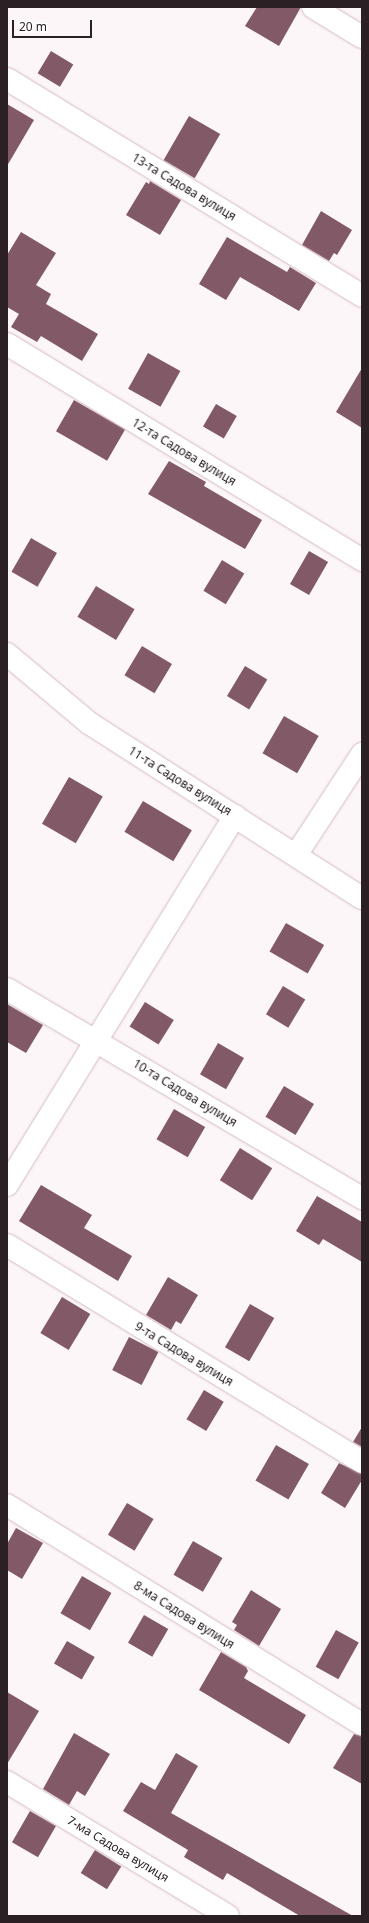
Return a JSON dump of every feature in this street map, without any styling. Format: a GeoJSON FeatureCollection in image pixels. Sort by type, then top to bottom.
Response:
{"type":"FeatureCollection","features":[{"type":"Feature","properties":{"kind":"street"},"geometry":{"type":"LineString","coordinates":[[313,7],[362,37]]}},
{"type":"Feature","properties":{"kind":"street","name":"13-та Садова вулиця"},"geometry":{"type":"LineString","coordinates":[[7,79],[362,296]]}},
{"type":"Feature","properties":{"kind":"street","name":"12-та Садова вулиця"},"geometry":{"type":"LineString","coordinates":[[7,344],[362,560]]}},
{"type":"Feature","properties":{"kind":"street","name":"11-та Садова вулиця"},"geometry":{"type":"LineString","coordinates":[[7,654],[89,724],[362,898]]}},
{"type":"Feature","properties":{"kind":"street"},"geometry":{"type":"LineString","coordinates":[[296,855],[362,754]]}},
{"type":"Feature","properties":{"kind":"street"},"geometry":{"type":"LineString","coordinates":[[7,1185],[94,1040],[235,816]]}},
{"type":"Feature","properties":{"kind":"street","name":"10-та Садова вулиця"},"geometry":{"type":"LineString","coordinates":[[7,989],[362,1198]]}},
{"type":"Feature","properties":{"kind":"street","name":"9-та Садова вулиця"},"geometry":{"type":"LineString","coordinates":[[7,1245],[362,1462]]}},
{"type":"Feature","properties":{"kind":"street","name":"8-ма Садова вулиця"},"geometry":{"type":"LineString","coordinates":[[7,1505],[362,1724]]}},
{"type":"Feature","properties":{"kind":"street","name":"7-ма Садова вулиця"},"geometry":{"type":"LineString","coordinates":[[7,1782],[228,1916]]}},
{"type":"Feature","properties":{"kind":"building"},"geometry":{"type":"Polygon","coordinates":[[[257,7],[301,7],[279,46],[245,26],[257,7]]]}},
{"type":"Feature","properties":{"kind":"building"},"geometry":{"type":"Polygon","coordinates":[[[51,51],[73,64],[60,87],[38,73],[51,51]]]}},
{"type":"Feature","properties":{"kind":"building"},"geometry":{"type":"Polygon","coordinates":[[[7,104],[34,120],[7,166],[7,104]]]}},
{"type":"Feature","properties":{"kind":"building"},"geometry":{"type":"Polygon","coordinates":[[[189,116],[220,134],[195,178],[164,160],[189,116]]]}},
{"type":"Feature","properties":{"kind":"building"},"geometry":{"type":"Polygon","coordinates":[[[150,181],[181,200],[160,235],[126,215],[146,182],[149,184],[150,181]]]}},
{"type":"Feature","properties":{"kind":"building"},"geometry":{"type":"Polygon","coordinates":[[[321,211],[352,230],[337,255],[334,253],[329,261],[302,245],[321,211]]]}},
{"type":"Feature","properties":{"kind":"building"},"geometry":{"type":"Polygon","coordinates":[[[21,232],[56,253],[36,285],[51,294],[46,304],[98,334],[82,361],[41,336],[37,342],[11,327],[19,314],[7,307],[7,255],[21,232]]]}},
{"type":"Feature","properties":{"kind":"building"},"geometry":{"type":"Polygon","coordinates":[[[227,237],[287,272],[290,267],[316,283],[299,311],[240,277],[226,300],[199,284],[227,237]]]}},
{"type":"Feature","properties":{"kind":"building"},"geometry":{"type":"Polygon","coordinates":[[[148,353],[180,371],[160,407],[128,389],[148,353]]]}},
{"type":"Feature","properties":{"kind":"building"},"geometry":{"type":"Polygon","coordinates":[[[362,368],[362,428],[336,412],[362,368]]]}},
{"type":"Feature","properties":{"kind":"building"},"geometry":{"type":"Polygon","coordinates":[[[74,400],[125,430],[107,461],[56,431],[74,400]]]}},
{"type":"Feature","properties":{"kind":"building"},"geometry":{"type":"Polygon","coordinates":[[[216,404],[237,416],[224,439],[203,427],[216,404]]]}},
{"type":"Feature","properties":{"kind":"building"},"geometry":{"type":"Polygon","coordinates":[[[169,461],[206,482],[204,486],[262,520],[245,549],[148,494],[169,461]]]}},
{"type":"Feature","properties":{"kind":"building"},"geometry":{"type":"Polygon","coordinates":[[[31,538],[57,553],[37,587],[12,572],[31,538]]]}},
{"type":"Feature","properties":{"kind":"building"},"geometry":{"type":"Polygon","coordinates":[[[309,551],[328,562],[309,595],[290,584],[309,551]]]}},
{"type":"Feature","properties":{"kind":"building"},"geometry":{"type":"Polygon","coordinates":[[[222,560],[244,573],[226,604],[203,591],[222,560]]]}},
{"type":"Feature","properties":{"kind":"building"},"geometry":{"type":"Polygon","coordinates":[[[96,586],[135,609],[116,640],[77,617],[96,586]]]}},
{"type":"Feature","properties":{"kind":"building"},"geometry":{"type":"Polygon","coordinates":[[[142,646],[172,664],[154,693],[124,675],[142,646]]]}},
{"type":"Feature","properties":{"kind":"building"},"geometry":{"type":"Polygon","coordinates":[[[245,666],[267,679],[249,709],[227,696],[245,666]]]}},
{"type":"Feature","properties":{"kind":"building"},"geometry":{"type":"Polygon","coordinates":[[[284,716],[319,736],[297,773],[262,753],[284,716]]]}},
{"type":"Feature","properties":{"kind":"building"},"geometry":{"type":"Polygon","coordinates":[[[69,777],[103,796],[76,843],[42,824],[69,777]]]}},
{"type":"Feature","properties":{"kind":"building"},"geometry":{"type":"Polygon","coordinates":[[[143,801],[192,830],[173,861],[124,832],[143,801]]]}},
{"type":"Feature","properties":{"kind":"building"},"geometry":{"type":"Polygon","coordinates":[[[286,923],[324,945],[308,974],[270,952],[286,923]]]}},
{"type":"Feature","properties":{"kind":"building"},"geometry":{"type":"Polygon","coordinates":[[[283,986],[305,999],[288,1028],[266,1014],[283,986]]]}},
{"type":"Feature","properties":{"kind":"building"},"geometry":{"type":"Polygon","coordinates":[[[145,1002],[174,1020],[158,1045],[130,1027],[145,1002]]]}},
{"type":"Feature","properties":{"kind":"building"},"geometry":{"type":"Polygon","coordinates":[[[7,1004],[43,1025],[26,1053],[7,1042],[7,1004]]]}},
{"type":"Feature","properties":{"kind":"building"},"geometry":{"type":"Polygon","coordinates":[[[218,1043],[244,1058],[226,1089],[200,1074],[218,1043]]]}},
{"type":"Feature","properties":{"kind":"building"},"geometry":{"type":"Polygon","coordinates":[[[284,1086],[314,1104],[295,1135],[265,1117],[284,1086]]]}},
{"type":"Feature","properties":{"kind":"building"},"geometry":{"type":"Polygon","coordinates":[[[174,1109],[205,1127],[188,1157],[156,1139],[174,1109]]]}},
{"type":"Feature","properties":{"kind":"building"},"geometry":{"type":"Polygon","coordinates":[[[240,1148],[272,1168],[252,1200],[220,1180],[240,1148]]]}},
{"type":"Feature","properties":{"kind":"building"},"geometry":{"type":"Polygon","coordinates":[[[41,1185],[92,1215],[84,1228],[132,1256],[118,1281],[19,1221],[41,1185]]]}},
{"type":"Feature","properties":{"kind":"building"},"geometry":{"type":"Polygon","coordinates":[[[317,1196],[362,1222],[362,1262],[323,1239],[319,1245],[296,1231],[317,1196]]]}},
{"type":"Feature","properties":{"kind":"building"},"geometry":{"type":"Polygon","coordinates":[[[168,1277],[198,1295],[181,1324],[176,1321],[171,1330],[146,1315],[168,1277]]]}},
{"type":"Feature","properties":{"kind":"building"},"geometry":{"type":"Polygon","coordinates":[[[62,1297],[90,1314],[69,1350],[40,1333],[62,1297]]]}},
{"type":"Feature","properties":{"kind":"building"},"geometry":{"type":"Polygon","coordinates":[[[250,1304],[274,1318],[249,1361],[225,1347],[250,1304]]]}},
{"type":"Feature","properties":{"kind":"building"},"geometry":{"type":"Polygon","coordinates":[[[129,1337],[158,1352],[142,1385],[112,1370],[129,1337]]]}},
{"type":"Feature","properties":{"kind":"building"},"geometry":{"type":"Polygon","coordinates":[[[204,1390],[224,1402],[206,1431],[186,1419],[204,1390]]]}},
{"type":"Feature","properties":{"kind":"building"},"geometry":{"type":"Polygon","coordinates":[[[362,1427],[362,1447],[353,1442],[362,1427]]]}},
{"type":"Feature","properties":{"kind":"building"},"geometry":{"type":"Polygon","coordinates":[[[276,1445],[309,1464],[288,1500],[256,1481],[276,1445]]]}},
{"type":"Feature","properties":{"kind":"building"},"geometry":{"type":"Polygon","coordinates":[[[339,1463],[362,1474],[362,1480],[345,1508],[321,1493],[339,1463]]]}},
{"type":"Feature","properties":{"kind":"building"},"geometry":{"type":"Polygon","coordinates":[[[127,1503],[154,1519],[135,1551],[108,1535],[127,1503]]]}},
{"type":"Feature","properties":{"kind":"building"},"geometry":{"type":"Polygon","coordinates":[[[16,1528],[43,1543],[22,1579],[7,1570],[7,1544],[16,1528]]]}},
{"type":"Feature","properties":{"kind":"building"},"geometry":{"type":"Polygon","coordinates":[[[193,1541],[222,1558],[203,1592],[174,1575],[193,1541]]]}},
{"type":"Feature","properties":{"kind":"building"},"geometry":{"type":"Polygon","coordinates":[[[82,1576],[111,1593],[90,1630],[60,1613],[82,1576]]]}},
{"type":"Feature","properties":{"kind":"building"},"geometry":{"type":"Polygon","coordinates":[[[251,1590],[281,1609],[259,1646],[234,1630],[237,1625],[232,1622],[251,1590]]]}},
{"type":"Feature","properties":{"kind":"building"},"geometry":{"type":"Polygon","coordinates":[[[144,1615],[168,1629],[152,1657],[128,1643],[144,1615]]]}},
{"type":"Feature","properties":{"kind":"building"},"geometry":{"type":"Polygon","coordinates":[[[336,1630],[359,1643],[338,1679],[316,1667],[336,1630]]]}},
{"type":"Feature","properties":{"kind":"building"},"geometry":{"type":"Polygon","coordinates":[[[67,1641],[95,1657],[82,1680],[54,1664],[67,1641]]]}},
{"type":"Feature","properties":{"kind":"building"},"geometry":{"type":"Polygon","coordinates":[[[221,1652],[246,1667],[248,1671],[244,1678],[306,1715],[289,1744],[199,1690],[221,1652]]]}},
{"type":"Feature","properties":{"kind":"building"},"geometry":{"type":"Polygon","coordinates":[[[7,1692],[39,1711],[7,1764],[7,1692]]]}},
{"type":"Feature","properties":{"kind":"building"},"geometry":{"type":"Polygon","coordinates":[[[74,1733],[110,1754],[85,1796],[77,1791],[69,1805],[43,1789],[74,1733]]]}},
{"type":"Feature","properties":{"kind":"building"},"geometry":{"type":"Polygon","coordinates":[[[354,1734],[362,1736],[362,1784],[333,1768],[354,1734]]]}},
{"type":"Feature","properties":{"kind":"building"},"geometry":{"type":"Polygon","coordinates":[[[176,1753],[198,1766],[171,1813],[353,1916],[300,1916],[227,1873],[223,1880],[184,1857],[188,1850],[123,1811],[141,1782],[155,1790],[176,1753]]]}},
{"type":"Feature","properties":{"kind":"building"},"geometry":{"type":"Polygon","coordinates":[[[30,1811],[56,1826],[38,1857],[12,1842],[30,1811]]]}},
{"type":"Feature","properties":{"kind":"building"},"geometry":{"type":"Polygon","coordinates":[[[95,1850],[121,1866],[107,1889],[81,1873],[95,1850]]]}}]}
